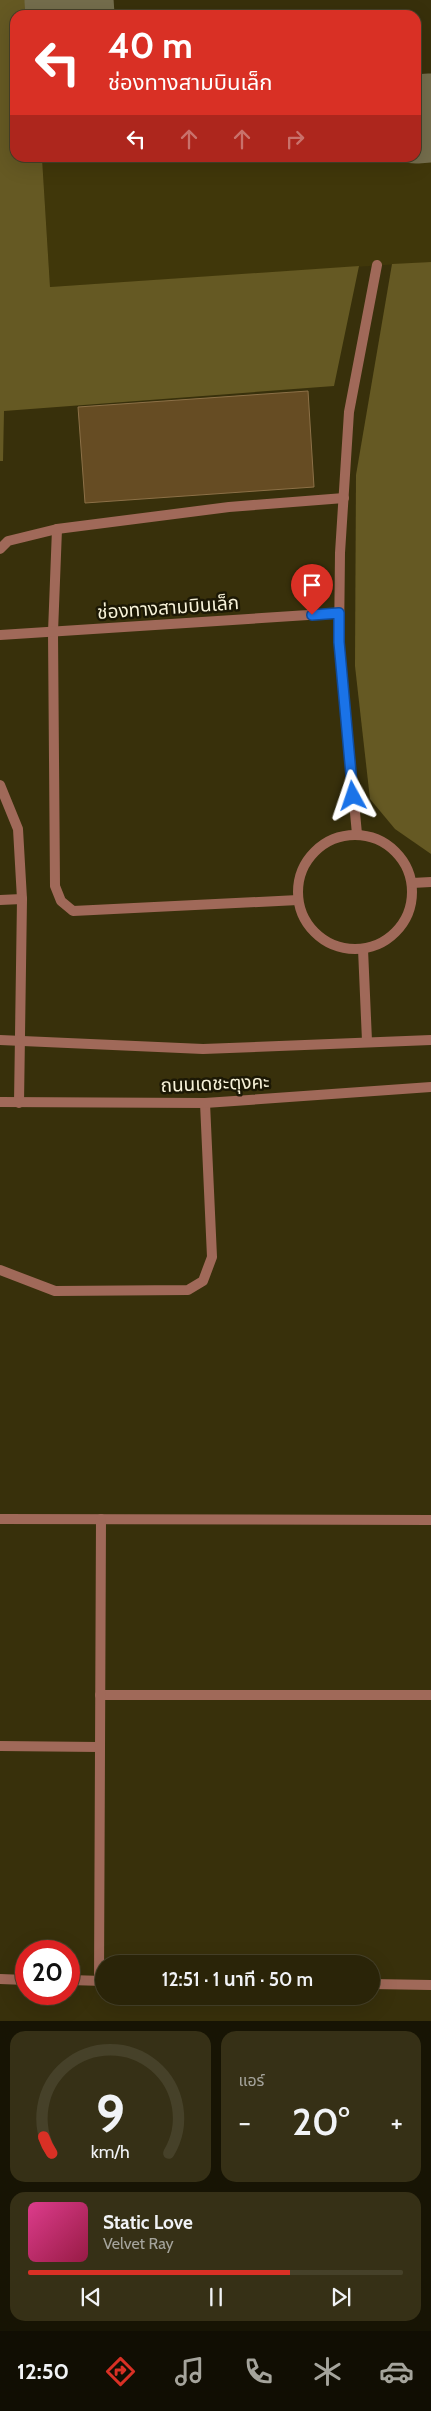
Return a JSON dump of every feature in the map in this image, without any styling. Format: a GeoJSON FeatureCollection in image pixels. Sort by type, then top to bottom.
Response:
{"type":"FeatureCollection","features":[{"type":"Feature","properties":{"kind":"street"},"geometry":{"type":"LineString","coordinates":[[357,834],[339,642],[339,613],[349,412],[378,265]]}},
{"type":"Feature","properties":{"kind":"street"},"geometry":{"type":"LineString","coordinates":[[0,549],[8,541],[57,529],[229,506],[344,498]]}},
{"type":"Feature","properties":{"kind":"street"},"geometry":{"type":"LineString","coordinates":[[57,529],[53,632],[55,886],[61,901],[73,911],[298,900]]}},
{"type":"Feature","properties":{"kind":"street","name":"ช่องทางสามบินเล็ก"},"geometry":{"type":"LineString","coordinates":[[0,635],[339,613]]}},
{"type":"Feature","properties":{"kind":"street"},"geometry":{"type":"LineString","coordinates":[[0,785],[18,829],[22,899],[18,1040],[19,1103]]}},
{"type":"Feature","properties":{"kind":"street"},"geometry":{"type":"LineString","coordinates":[[357,834],[372,837],[387,844],[399,855],[408,868],[412,883],[412,902],[406,918],[395,933],[380,943],[363,949],[344,948],[328,943],[313,932],[303,918],[298,900],[298,880],[306,862],[319,847],[337,838],[357,834]]}},
{"type":"Feature","properties":{"kind":"street"},"geometry":{"type":"LineString","coordinates":[[412,883],[431,882]]}},
{"type":"Feature","properties":{"kind":"street"},"geometry":{"type":"LineString","coordinates":[[0,900],[22,899]]}},
{"type":"Feature","properties":{"kind":"street"},"geometry":{"type":"LineString","coordinates":[[363,949],[368,1041]]}},
{"type":"Feature","properties":{"kind":"street","name":"ถนนเดชะตุงคะ"},"geometry":{"type":"LineString","coordinates":[[0,1040],[203,1048],[431,1040]]}},
{"type":"Feature","properties":{"kind":"street","name":"ถนนเดชะตุงคะ"},"geometry":{"type":"LineString","coordinates":[[0,1102],[206,1103],[431,1087]]}},
{"type":"Feature","properties":{"kind":"street"},"geometry":{"type":"LineString","coordinates":[[0,1270],[55,1291],[188,1290],[203,1281],[212,1256],[206,1103]]}},
{"type":"Feature","properties":{"kind":"street"},"geometry":{"type":"LineString","coordinates":[[0,1519],[431,1520]]}},
{"type":"Feature","properties":{"kind":"street"},"geometry":{"type":"LineString","coordinates":[[101,1519],[99,1746],[101,1955]]}},
{"type":"Feature","properties":{"kind":"street"},"geometry":{"type":"LineString","coordinates":[[100,1695],[431,1695]]}},
{"type":"Feature","properties":{"kind":"street"},"geometry":{"type":"LineString","coordinates":[[0,1746],[99,1746]]}},
{"type":"Feature","properties":{"kind":"street"},"geometry":{"type":"LineString","coordinates":[[0,1979],[15,1980]]}},
{"type":"Feature","properties":{"kind":"street"},"geometry":{"type":"LineString","coordinates":[[80,1980],[95,1981]]}},
{"type":"Feature","properties":{"kind":"street"},"geometry":{"type":"LineString","coordinates":[[380,1984],[431,1985]]}},
{"type":"Feature","properties":{"kind":"shaded area"},"geometry":{"type":"Polygon","coordinates":[[[0,0],[33,0],[34,10],[10,10],[10,162],[42,162],[50,287],[359,266],[334,386],[4,411],[3,461],[0,461],[0,0]]]}},
{"type":"Feature","properties":{"kind":"shaded area"},"geometry":{"type":"Polygon","coordinates":[[[33,0],[96,0],[97,10],[34,10],[33,0]]]}},
{"type":"Feature","properties":{"kind":"shaded area"},"geometry":{"type":"Polygon","coordinates":[[[431,95],[431,262],[50,287],[42,162],[421,162],[421,96],[431,95]]]}},
{"type":"Feature","properties":{"kind":"shaded area"},"geometry":{"type":"Polygon","coordinates":[[[431,262],[431,854],[395,829],[370,799],[355,666],[356,475],[392,264],[431,262]]]}},
{"type":"Feature","properties":{"kind":"building"},"geometry":{"type":"Polygon","coordinates":[[[308,391],[314,487],[85,503],[78,407],[308,391]]]}},
{"type":"Feature","properties":{"kind":"taxiway"},"geometry":{"type":"LineString","coordinates":[[69,0],[70,10]]}},
{"type":"Feature","properties":{"kind":"taxiway"},"geometry":{"type":"LineString","coordinates":[[421,119],[431,118]]}},
{"type":"Feature","properties":{"kind":"route"},"geometry":{"type":"LineString","coordinates":[[312,615],[339,613],[339,642],[353,796]]}}]}
